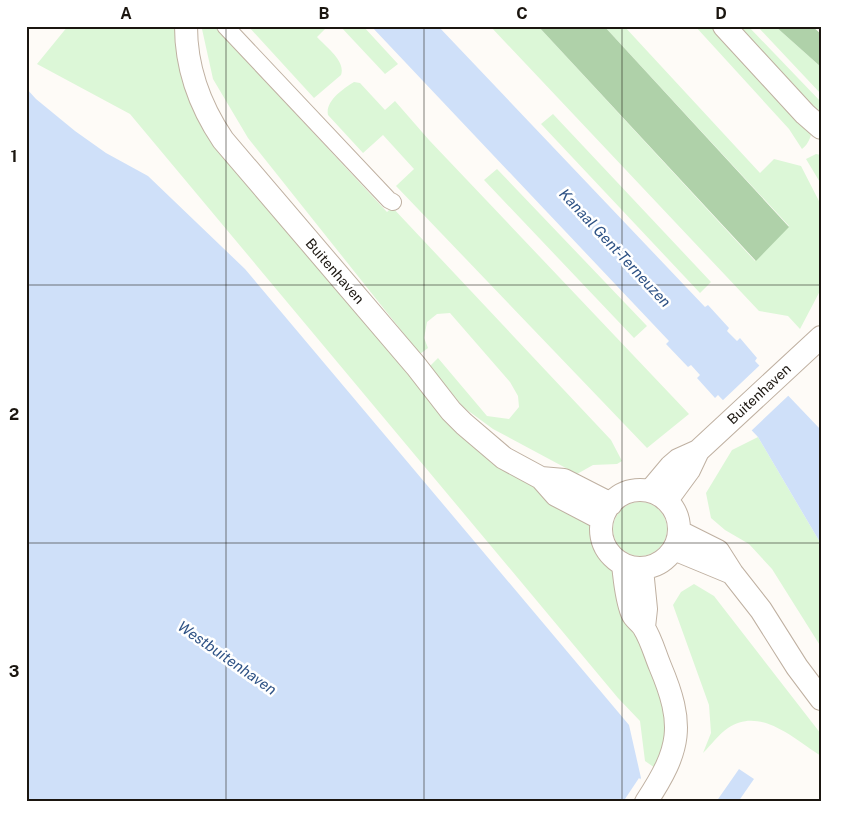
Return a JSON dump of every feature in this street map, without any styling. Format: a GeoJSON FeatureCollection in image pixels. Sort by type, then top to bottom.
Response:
{"type":"FeatureCollection","features":[{"type":"Feature","properties":{"kind":"main road","name":"Buitenhaven"},"geometry":{"type":"LineString","coordinates":[[186,26],[186,40],[192,76],[208,118],[222,140],[416,366],[451,411],[504,458],[541,478],[556,495],[607,511]]}},
{"type":"Feature","properties":{"kind":"main road"},"geometry":{"type":"LineString","coordinates":[[724,26],[813,121],[821,137]]}},
{"type":"Feature","properties":{"kind":"main road","name":"Buitenhaven"},"geometry":{"type":"LineString","coordinates":[[659,496],[671,466],[678,460],[698,451],[821,337]]}},
{"type":"Feature","properties":{"kind":"main road"},"geometry":{"type":"LineString","coordinates":[[632,491],[659,496],[677,515],[677,541],[662,562],[655,566],[632,567],[614,558],[604,544],[601,527],[607,511],[624,493],[632,491]]}},
{"type":"Feature","properties":{"kind":"main road"},"geometry":{"type":"LineString","coordinates":[[677,541],[718,551],[732,574],[756,602],[797,667],[821,699]]}},
{"type":"Feature","properties":{"kind":"main road"},"geometry":{"type":"LineString","coordinates":[[632,567],[628,600],[632,616],[644,628],[671,691],[677,721],[676,739],[668,765],[650,795]]}},
{"type":"Feature","properties":{"kind":"street"},"geometry":{"type":"LineString","coordinates":[[225,26],[389,200],[393,202]]}},
{"type":"Feature","properties":{"kind":"green space"},"geometry":{"type":"Polygon","coordinates":[[[68,26],[175,26],[184,82],[472,444],[583,515],[593,529],[619,580],[663,693],[669,728],[658,770],[645,761],[640,721],[618,698],[130,114],[37,64],[68,26]]]}},
{"type":"Feature","properties":{"kind":"green space"},"geometry":{"type":"Polygon","coordinates":[[[248,26],[324,26],[326,28],[317,37],[338,59],[342,70],[341,75],[314,98],[248,26]]]}},
{"type":"Feature","properties":{"kind":"green space"},"geometry":{"type":"Polygon","coordinates":[[[340,26],[363,26],[398,64],[385,74],[340,26]]]}},
{"type":"Feature","properties":{"kind":"green space"},"geometry":{"type":"Polygon","coordinates":[[[490,26],[538,26],[755,261],[789,226],[604,26],[624,26],[760,173],[774,159],[801,166],[821,205],[821,289],[800,329],[788,316],[759,311],[490,26]]]}},
{"type":"Feature","properties":{"kind":"green space"},"geometry":{"type":"Polygon","coordinates":[[[538,26],[604,26],[789,227],[756,261],[538,26]]]}},
{"type":"Feature","properties":{"kind":"green space"},"geometry":{"type":"Polygon","coordinates":[[[695,26],[712,26],[790,110],[811,135],[808,143],[802,149],[789,129],[695,26]]]}},
{"type":"Feature","properties":{"kind":"green space"},"geometry":{"type":"Polygon","coordinates":[[[733,26],[748,26],[821,102],[821,119],[733,26]]]}},
{"type":"Feature","properties":{"kind":"green space"},"geometry":{"type":"Polygon","coordinates":[[[757,26],[775,26],[821,67],[821,94],[757,26]]]}},
{"type":"Feature","properties":{"kind":"green space"},"geometry":{"type":"Polygon","coordinates":[[[775,26],[812,26],[821,34],[821,67],[775,26]]]}},
{"type":"Feature","properties":{"kind":"green space"},"geometry":{"type":"Polygon","coordinates":[[[216,28],[387,212],[392,207],[611,440],[622,461],[617,464],[593,465],[577,474],[493,429],[463,407],[430,366],[438,358],[487,416],[509,419],[519,407],[518,396],[510,382],[450,313],[437,314],[427,322],[424,338],[428,348],[420,354],[248,138],[213,79],[202,29],[216,28]]]}},
{"type":"Feature","properties":{"kind":"green space"},"geometry":{"type":"Polygon","coordinates":[[[354,82],[360,83],[385,110],[395,101],[429,140],[689,414],[647,448],[396,186],[414,169],[383,135],[363,153],[328,115],[329,105],[332,100],[354,82]]]}},
{"type":"Feature","properties":{"kind":"green space"},"geometry":{"type":"Polygon","coordinates":[[[553,114],[711,282],[700,293],[541,124],[553,114]]]}},
{"type":"Feature","properties":{"kind":"green space"},"geometry":{"type":"Polygon","coordinates":[[[816,154],[821,155],[821,184],[806,159],[816,154]]]}},
{"type":"Feature","properties":{"kind":"green space"},"geometry":{"type":"Polygon","coordinates":[[[497,169],[647,326],[634,338],[484,180],[497,169]]]}},
{"type":"Feature","properties":{"kind":"green space"},"geometry":{"type":"Polygon","coordinates":[[[758,437],[821,544],[821,647],[772,569],[749,544],[725,530],[711,518],[706,493],[732,450],[758,437]]]}},
{"type":"Feature","properties":{"kind":"green space"},"geometry":{"type":"Polygon","coordinates":[[[635,502],[645,502],[655,506],[663,514],[667,529],[663,544],[655,552],[645,556],[635,556],[625,552],[617,544],[613,534],[613,524],[617,514],[625,506],[635,502]]]}},
{"type":"Feature","properties":{"kind":"green space"},"geometry":{"type":"Polygon","coordinates":[[[694,584],[714,596],[821,734],[821,756],[776,727],[752,721],[740,722],[728,728],[703,753],[711,733],[709,705],[673,605],[681,592],[694,584]]]}},
{"type":"Feature","properties":{"kind":"water","name":"Kanaal Gent-Terneuzen"},"geometry":{"type":"Polygon","coordinates":[[[371,26],[438,26],[705,307],[708,305],[729,328],[727,331],[737,341],[740,338],[757,358],[755,361],[821,430],[821,544],[758,437],[718,395],[715,398],[697,378],[700,375],[691,365],[688,367],[666,344],[669,341],[371,26]]]}},
{"type":"Feature","properties":{"kind":"water","name":"Westbuitenhaven"},"geometry":{"type":"Polygon","coordinates":[[[26,88],[36,99],[75,131],[106,153],[148,176],[245,269],[629,725],[641,778],[626,802],[26,802],[26,88]]]}},
{"type":"Feature","properties":{"kind":"water"},"geometry":{"type":"Polygon","coordinates":[[[739,769],[754,779],[738,802],[716,802],[739,769]]]}},
{"type":"Feature","properties":{"kind":"pier"},"geometry":{"type":"Polygon","coordinates":[[[760,365],[789,395],[750,432],[721,402],[760,365]]]}},
{"type":"Feature","properties":{"kind":"pier"},"geometry":{"type":"Polygon","coordinates":[[[639,778],[642,781],[629,802],[623,802],[639,778]]]}}]}
